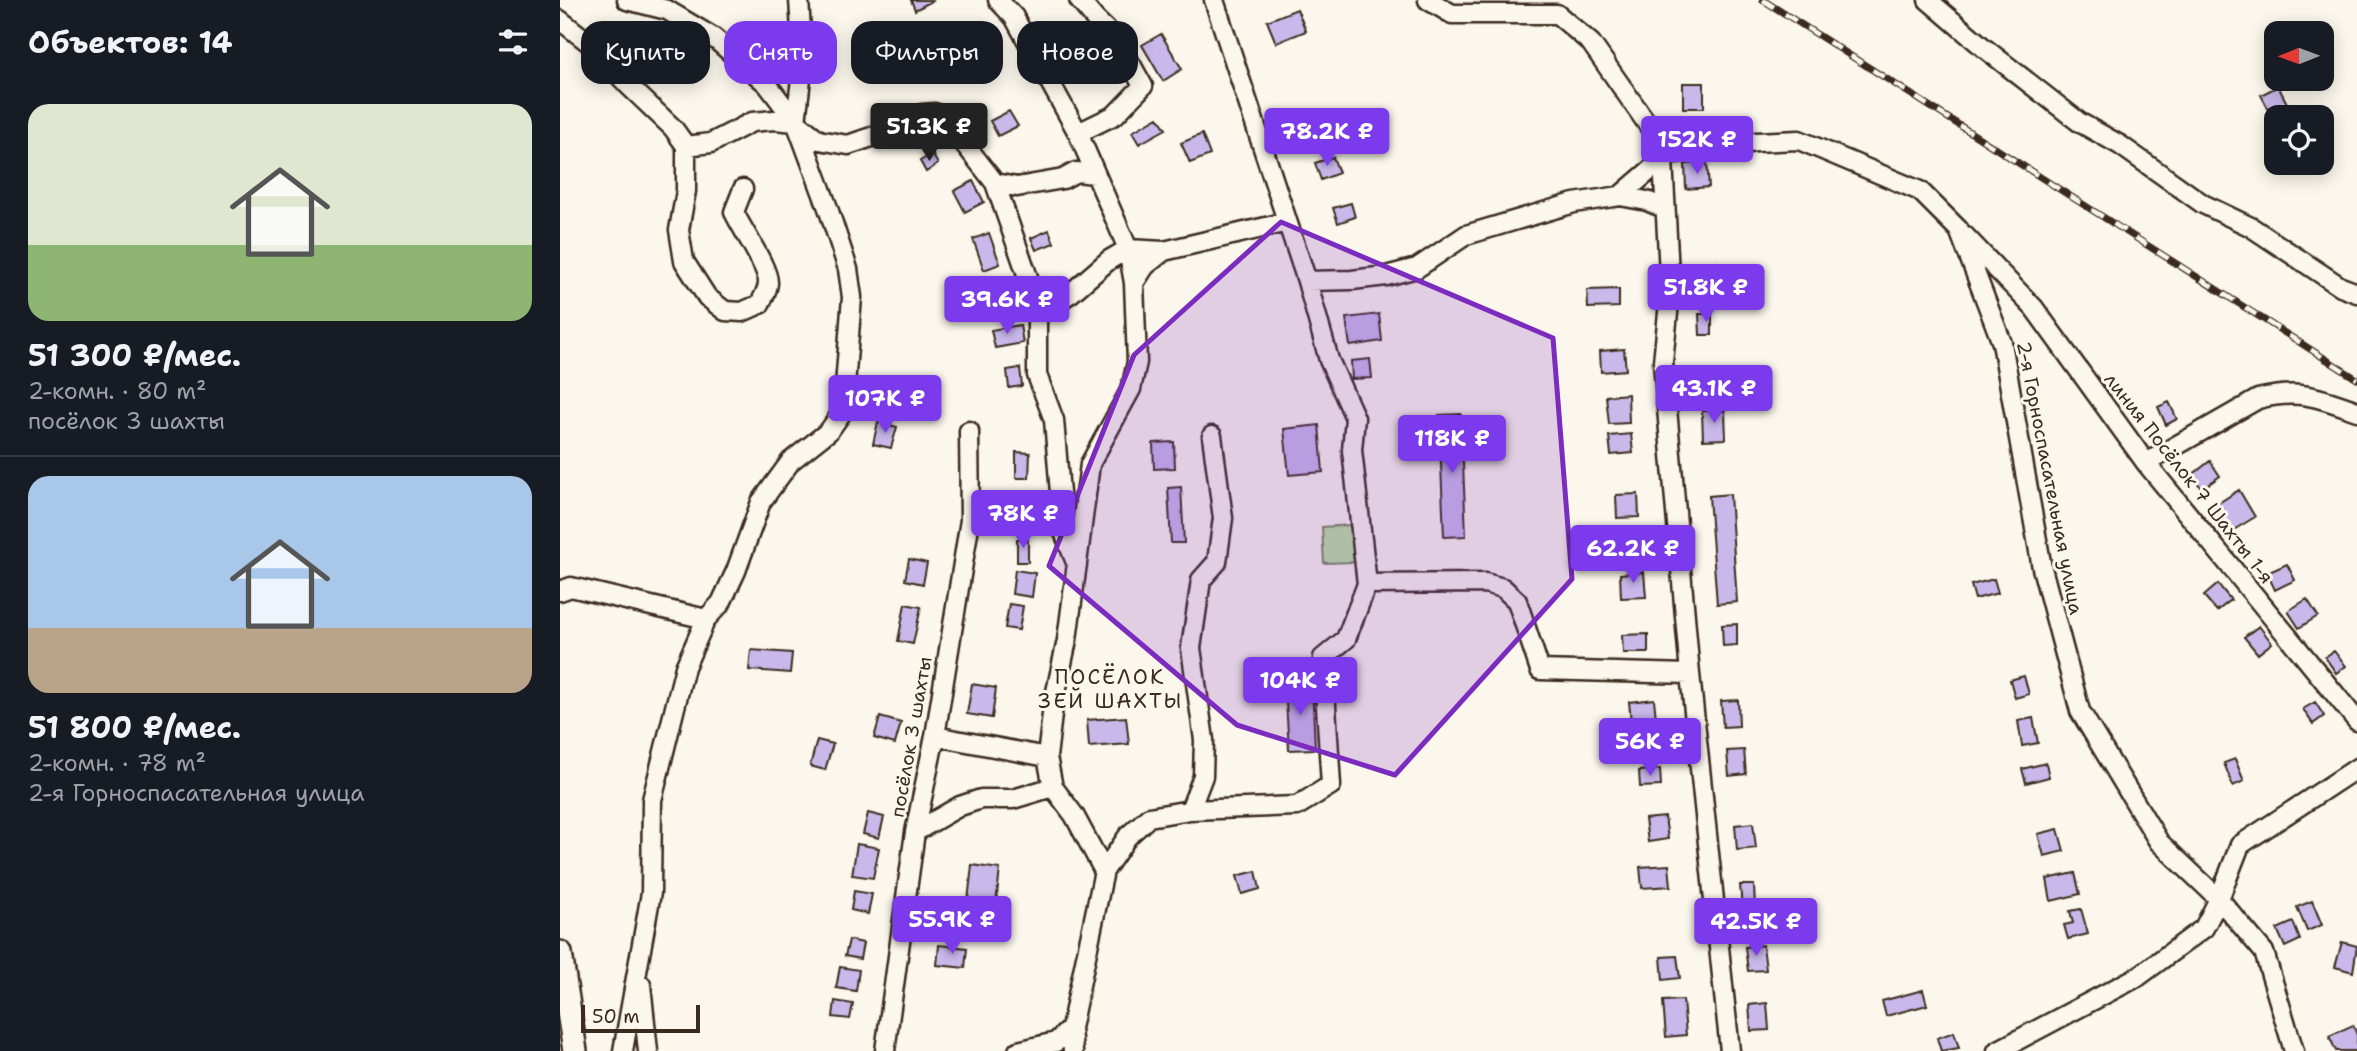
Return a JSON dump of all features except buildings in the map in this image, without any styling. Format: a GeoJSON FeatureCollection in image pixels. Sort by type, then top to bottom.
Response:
{"type":"FeatureCollection","features":[{"type":"Feature","properties":{"kind":"main road"},"geometry":{"type":"LineString","coordinates":[[560,953],[570,1041]]}},
{"type":"Feature","properties":{"kind":"street"},"geometry":{"type":"LineString","coordinates":[[627,0],[667,10],[714,38],[767,84],[796,122],[819,140],[848,145],[895,129],[922,114],[935,113],[945,119],[995,183],[1037,303],[1037,375],[1054,420],[1063,530],[1077,567]]}},
{"type":"Feature","properties":{"kind":"street"},"geometry":{"type":"LineString","coordinates":[[623,1051],[651,893],[652,800],[685,667],[706,619],[721,603],[736,571],[761,502],[792,461],[829,431],[844,411],[852,296],[828,208],[796,122],[803,61],[799,0]]}},
{"type":"Feature","properties":{"kind":"street"},"geometry":{"type":"LineString","coordinates":[[998,0],[1014,17],[1078,133],[1128,249],[1133,283],[1137,362],[1131,388],[1090,464],[1047,757],[1053,787],[1074,815],[1104,871]]}},
{"type":"Feature","properties":{"kind":"street"},"geometry":{"type":"LineString","coordinates":[[1078,133],[1115,115],[1143,86],[1118,41],[1080,0]]}},
{"type":"Feature","properties":{"kind":"street"},"geometry":{"type":"LineString","coordinates":[[1073,1051],[1071,1028],[1104,871],[1128,836],[1149,817],[1190,810],[1297,806],[1331,785],[1323,658],[1346,639],[1367,584],[1352,450],[1355,418],[1329,360],[1307,281],[1214,0]]}},
{"type":"Feature","properties":{"kind":"street"},"geometry":{"type":"LineString","coordinates":[[1428,0],[1452,15],[1557,14],[1591,43],[1658,139],[1663,159],[1670,293],[1663,362],[1690,674],[1730,1051]]}},
{"type":"Feature","properties":{"kind":"street"},"geometry":{"type":"LineString","coordinates":[[1928,0],[2079,122],[2120,145],[2203,204],[2251,227],[2341,287],[2357,293]]}},
{"type":"Feature","properties":{"kind":"street"},"geometry":{"type":"LineString","coordinates":[[560,20],[588,42],[673,128],[686,146],[686,191],[679,230],[684,261],[707,296],[725,311],[742,312],[760,304],[768,283],[762,263],[743,233],[734,212],[743,189]]}},
{"type":"Feature","properties":{"kind":"street"},"geometry":{"type":"LineString","coordinates":[[686,146],[710,143],[752,122],[796,122]]}},
{"type":"Feature","properties":{"kind":"street","name":"2-я Горноспасательная улица"},"geometry":{"type":"LineString","coordinates":[[1663,159],[1675,153],[1756,142],[1799,140],[1920,191],[1959,230],[2002,343],[2042,568],[2080,710],[2159,842],[2220,899],[2264,952],[2294,1051]]}},
{"type":"Feature","properties":{"kind":"street"},"geometry":{"type":"LineString","coordinates":[[1620,196],[1663,159]]}},
{"type":"Feature","properties":{"kind":"street"},"geometry":{"type":"LineString","coordinates":[[995,183],[1017,187],[1063,179],[1076,172],[1095,174]]}},
{"type":"Feature","properties":{"kind":"street"},"geometry":{"type":"LineString","coordinates":[[1307,281],[1352,280],[1407,271],[1417,268],[1466,235],[1574,204],[1620,196],[1647,201],[1664,208]]}},
{"type":"Feature","properties":{"kind":"street"},"geometry":{"type":"LineString","coordinates":[[1037,303],[1057,302],[1128,249],[1164,251],[1287,222]]}},
{"type":"Feature","properties":{"kind":"street","name":"линия Посёлок 7 Шахты 1-я"},"geometry":{"type":"LineString","coordinates":[[1959,230],[2035,308],[2146,463],[2357,721]]}},
{"type":"Feature","properties":{"kind":"street"},"geometry":{"type":"LineString","coordinates":[[1133,283],[1145,266],[1164,251]]}},
{"type":"Feature","properties":{"kind":"street"},"geometry":{"type":"LineString","coordinates":[[2146,463],[2258,399],[2279,394],[2311,395],[2357,411]]}},
{"type":"Feature","properties":{"kind":"street","name":"посёлок 3 шахты"},"geometry":{"type":"LineString","coordinates":[[885,1051],[915,832],[935,736],[970,520],[969,431]]}},
{"type":"Feature","properties":{"kind":"street"},"geometry":{"type":"LineString","coordinates":[[1190,810],[1203,776],[1204,740],[1191,648],[1201,580],[1217,562],[1223,519],[1212,436]]}},
{"type":"Feature","properties":{"kind":"street"},"geometry":{"type":"LineString","coordinates":[[1367,584],[1485,583],[1503,588],[1517,601],[1540,670],[1690,674]]}},
{"type":"Feature","properties":{"kind":"street"},"geometry":{"type":"LineString","coordinates":[[560,592],[571,587],[706,619]]}},
{"type":"Feature","properties":{"kind":"street"},"geometry":{"type":"LineString","coordinates":[[935,736],[1047,757]]}},
{"type":"Feature","properties":{"kind":"street"},"geometry":{"type":"LineString","coordinates":[[1997,1051],[2139,976],[2204,928],[2220,899],[2239,845],[2357,768]]}},
{"type":"Feature","properties":{"kind":"street"},"geometry":{"type":"LineString","coordinates":[[915,832],[960,806],[981,799],[1013,799],[1053,787]]}},
{"type":"Feature","properties":{"kind":"street"},"geometry":{"type":"LineString","coordinates":[[639,964],[648,1051]]}},
{"type":"Feature","properties":{"kind":"street"},"geometry":{"type":"LineString","coordinates":[[1017,1051],[1056,1042],[1071,1028]]}},
{"type":"Feature","properties":{"kind":"highlighted area"},"geometry":{"type":"Polygon","coordinates":[[[1281,222],[1553,338],[1572,579],[1395,775],[1237,725],[1049,566],[1134,355],[1281,222]]]}},
{"type":"Feature","properties":{"kind":"green space"},"geometry":{"type":"Polygon","coordinates":[[[1351,525],[1354,562],[1324,563],[1322,527],[1351,525]]]}},
{"type":"Feature","properties":{"kind":"railway"},"geometry":{"type":"LineString","coordinates":[[1763,0],[2357,379]]}},
{"type":"Feature","properties":{"kind":"district","name":"ПОСЁЛОК 3ЕЙ ШАХТЫ"},"geometry":{"type":"Point","coordinates":[1110,689]}}]}
